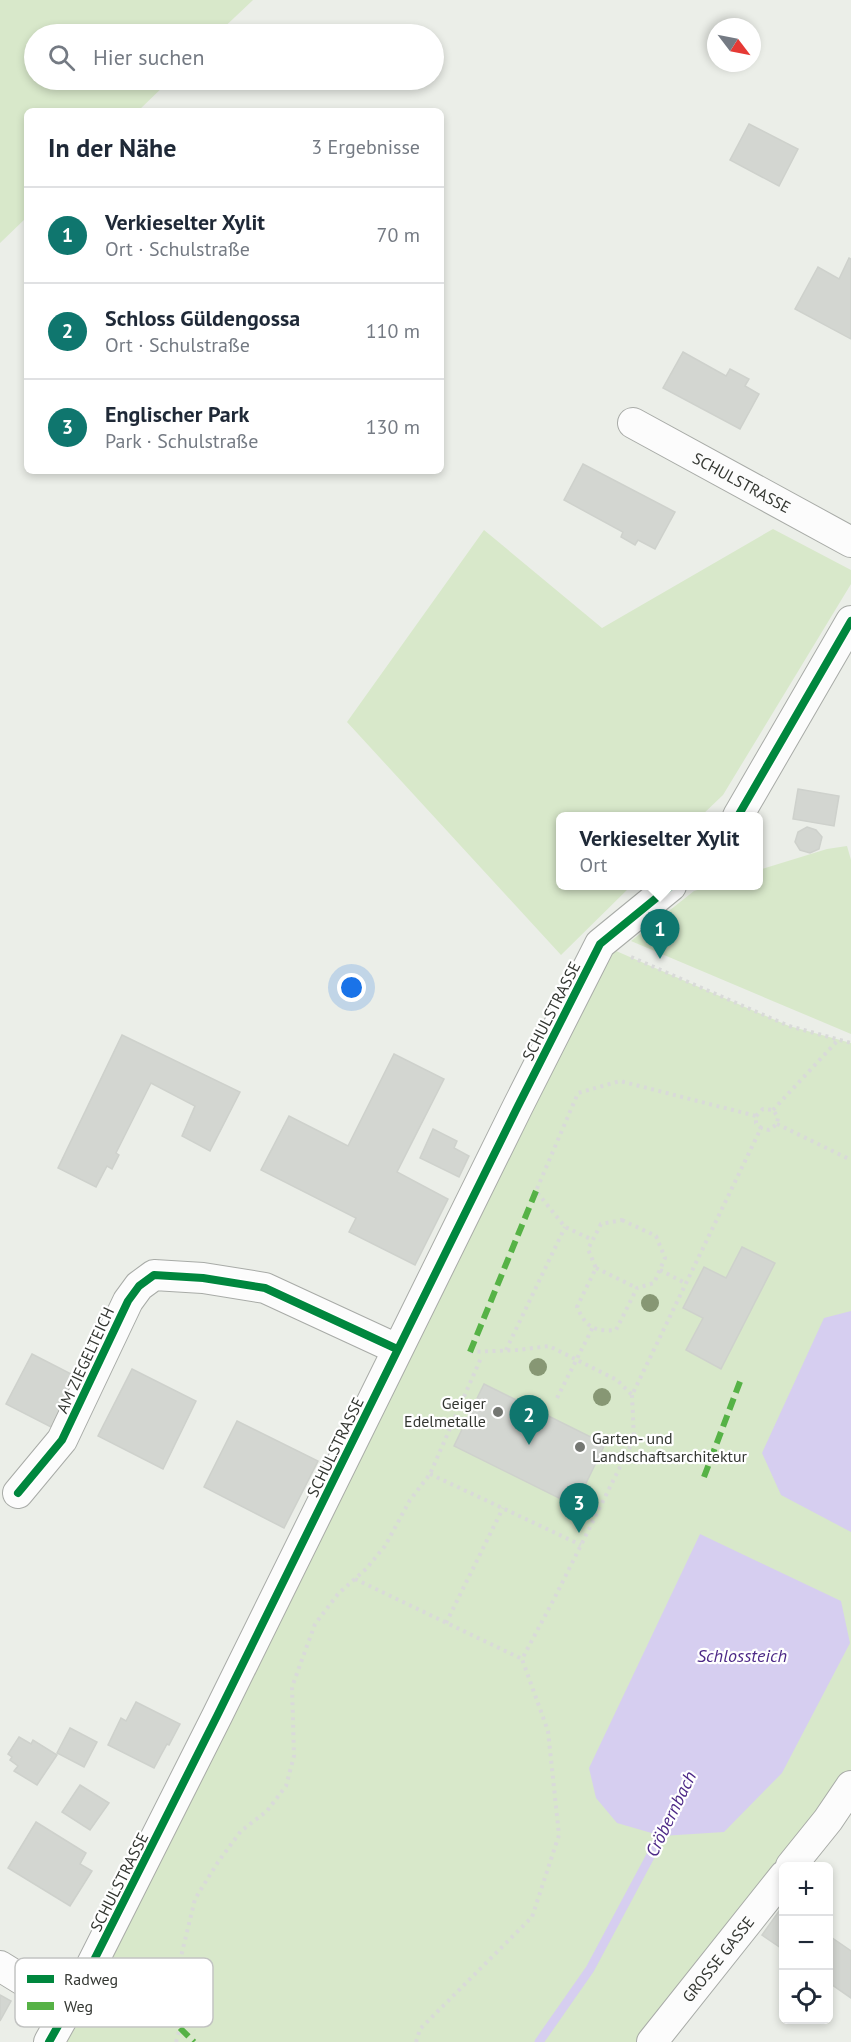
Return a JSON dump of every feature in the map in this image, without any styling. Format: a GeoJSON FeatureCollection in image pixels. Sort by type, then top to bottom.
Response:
{"type":"FeatureCollection","features":[{"type":"Feature","properties":{"kind":"street","name":"SCHULSTRASSE"},"geometry":{"type":"LineString","coordinates":[[633,423],[851,542]]}},
{"type":"Feature","properties":{"kind":"street"},"geometry":{"type":"LineString","coordinates":[[740,812],[851,621]]}},
{"type":"Feature","properties":{"kind":"street","name":"SCHULSTRASSE"},"geometry":{"type":"LineString","coordinates":[[95,1958],[600,944],[665,890]]}},
{"type":"Feature","properties":{"kind":"street","name":"AM ZIEGELTEICH"},"geometry":{"type":"LineString","coordinates":[[18,1493],[62,1440],[128,1301],[139,1286],[154,1275],[203,1278],[265,1288],[398,1349]]}},
{"type":"Feature","properties":{"kind":"street"},"geometry":{"type":"LineString","coordinates":[[794,1862],[828,1820],[851,1786]]}},
{"type":"Feature","properties":{"kind":"street","name":"GROSSE GASSE"},"geometry":{"type":"LineString","coordinates":[[652,2042],[779,1881]]}},
{"type":"Feature","properties":{"kind":"street"},"geometry":{"type":"LineString","coordinates":[[0,1966],[15,1975]]}},
{"type":"Feature","properties":{"kind":"street","name":"SCHULSTRASSE"},"geometry":{"type":"LineString","coordinates":[[49,2042],[57,2027]]}},
{"type":"Feature","properties":{"kind":"path"},"geometry":{"type":"LineString","coordinates":[[600,944],[789,1026],[851,1043]]}},
{"type":"Feature","properties":{"kind":"path"},"geometry":{"type":"LineString","coordinates":[[773,1110],[838,1040]]}},
{"type":"Feature","properties":{"kind":"path"},"geometry":{"type":"LineString","coordinates":[[593,1240],[566,1227],[536,1191],[578,1093],[620,1081],[756,1116]]}},
{"type":"Feature","properties":{"kind":"path"},"geometry":{"type":"LineString","coordinates":[[764,1109],[773,1110],[778,1117],[777,1124],[769,1130],[761,1128],[756,1123],[756,1116],[764,1109]]}},
{"type":"Feature","properties":{"kind":"path"},"geometry":{"type":"LineString","coordinates":[[777,1124],[851,1160]]}},
{"type":"Feature","properties":{"kind":"path"},"geometry":{"type":"LineString","coordinates":[[522,1659],[634,1439],[632,1395],[761,1128]]}},
{"type":"Feature","properties":{"kind":"path"},"geometry":{"type":"LineString","coordinates":[[622,1220],[656,1236],[665,1258],[654,1283],[637,1288],[596,1268],[588,1250],[601,1224],[622,1220]]}},
{"type":"Feature","properties":{"kind":"path"},"geometry":{"type":"LineString","coordinates":[[506,1351],[566,1227]]}},
{"type":"Feature","properties":{"kind":"path"},"geometry":{"type":"LineString","coordinates":[[596,1268],[577,1307],[584,1322],[593,1327],[602,1331],[616,1329],[637,1288]]}},
{"type":"Feature","properties":{"kind":"path"},"geometry":{"type":"LineString","coordinates":[[660,1270],[685,1283]]}},
{"type":"Feature","properties":{"kind":"path"},"geometry":{"type":"LineString","coordinates":[[557,1398],[593,1327]]}},
{"type":"Feature","properties":{"kind":"path"},"geometry":{"type":"LineString","coordinates":[[470,1353],[549,1346],[617,1380],[632,1395]]}},
{"type":"Feature","properties":{"kind":"path"},"geometry":{"type":"LineString","coordinates":[[181,1958],[195,1899],[241,1831],[267,1811],[286,1786],[294,1756],[292,1687],[315,1624],[339,1594],[366,1569],[385,1546],[410,1500],[430,1473],[481,1358]]}},
{"type":"Feature","properties":{"kind":"path"},"geometry":{"type":"LineString","coordinates":[[430,1473],[581,1545]]}},
{"type":"Feature","properties":{"kind":"path"},"geometry":{"type":"LineString","coordinates":[[446,1623],[503,1508]]}},
{"type":"Feature","properties":{"kind":"path"},"geometry":{"type":"LineString","coordinates":[[355,1579],[522,1659],[548,1731],[559,1835],[532,1917],[420,2029],[416,2042]]}},
{"type":"Feature","properties":{"kind":"path"},"geometry":{"type":"LineString","coordinates":[[176,2042],[180,2027]]}},
{"type":"Feature","properties":{"kind":"green space"},"geometry":{"type":"Polygon","coordinates":[[[0,0],[253,0],[228,24],[24,24],[24,90],[160,90],[141,108],[24,108],[24,220],[0,243],[0,0]]]}},
{"type":"Feature","properties":{"kind":"green space"},"geometry":{"type":"Polygon","coordinates":[[[773,529],[851,570],[851,584],[723,795],[705,812],[556,812],[556,890],[627,890],[561,955],[347,722],[484,530],[602,628],[773,529]]]}},
{"type":"Feature","properties":{"kind":"green space"},"geometry":{"type":"Polygon","coordinates":[[[847,846],[851,860],[851,1034],[631,941],[694,891],[763,890],[763,869],[827,849],[847,846]]]}},
{"type":"Feature","properties":{"kind":"green space"},"geometry":{"type":"Polygon","coordinates":[[[600,944],[789,1026],[851,1043],[851,1786],[792,1862],[779,1862],[779,1879],[652,2042],[49,2042],[57,2027],[213,2027],[213,1958],[91,1958],[600,944]]]}},
{"type":"Feature","properties":{"kind":"water"},"geometry":{"type":"Polygon","coordinates":[[[851,1311],[851,1532],[781,1495],[762,1453],[824,1318],[851,1311]]]}},
{"type":"Feature","properties":{"kind":"water","name":"Schlossteich"},"geometry":{"type":"Polygon","coordinates":[[[700,1534],[841,1601],[850,1643],[782,1773],[724,1832],[662,1836],[617,1823],[596,1798],[589,1768],[700,1534]]]}},
{"type":"Feature","properties":{"kind":"building"},"geometry":{"type":"Polygon","coordinates":[[[749,124],[798,149],[779,186],[730,160],[749,124]]]}},
{"type":"Feature","properties":{"kind":"building"},"geometry":{"type":"Polygon","coordinates":[[[849,258],[851,259],[851,339],[795,309],[818,267],[839,279],[849,258]]]}},
{"type":"Feature","properties":{"kind":"building"},"geometry":{"type":"Polygon","coordinates":[[[683,352],[726,376],[730,369],[749,379],[745,386],[759,394],[740,429],[663,388],[683,352]]]}},
{"type":"Feature","properties":{"kind":"building"},"geometry":{"type":"Polygon","coordinates":[[[583,464],[675,512],[655,549],[638,540],[635,545],[621,537],[623,532],[564,500],[583,464]]]}},
{"type":"Feature","properties":{"kind":"building"},"geometry":{"type":"Polygon","coordinates":[[[798,789],[839,796],[834,826],[793,819],[798,789]]]}},
{"type":"Feature","properties":{"kind":"building"},"geometry":{"type":"Polygon","coordinates":[[[807,827],[816,830],[822,837],[819,849],[810,853],[800,850],[795,842],[798,832],[807,827]]]}},
{"type":"Feature","properties":{"kind":"building"},"geometry":{"type":"Polygon","coordinates":[[[122,1035],[240,1092],[210,1151],[182,1136],[195,1106],[151,1083],[116,1153],[119,1155],[112,1169],[107,1166],[96,1187],[58,1168],[122,1035]]]}},
{"type":"Feature","properties":{"kind":"building"},"geometry":{"type":"Polygon","coordinates":[[[394,1054],[444,1079],[397,1172],[448,1199],[415,1265],[349,1232],[356,1218],[261,1170],[289,1116],[348,1146],[394,1054]]]}},
{"type":"Feature","properties":{"kind":"building"},"geometry":{"type":"Polygon","coordinates":[[[433,1129],[457,1141],[454,1148],[469,1156],[459,1177],[420,1158],[433,1129]]]}},
{"type":"Feature","properties":{"kind":"building"},"geometry":{"type":"Polygon","coordinates":[[[742,1247],[775,1263],[721,1369],[686,1350],[703,1318],[683,1308],[704,1267],[726,1278],[742,1247]]]}},
{"type":"Feature","properties":{"kind":"building"},"geometry":{"type":"Polygon","coordinates":[[[32,1354],[79,1378],[53,1428],[6,1404],[32,1354]]]}},
{"type":"Feature","properties":{"kind":"building"},"geometry":{"type":"Polygon","coordinates":[[[132,1369],[196,1401],[163,1469],[98,1436],[132,1369]]]}},
{"type":"Feature","properties":{"kind":"building"},"geometry":{"type":"Polygon","coordinates":[[[484,1384],[605,1444],[575,1506],[454,1446],[484,1384]]]}},
{"type":"Feature","properties":{"kind":"building"},"geometry":{"type":"Polygon","coordinates":[[[237,1421],[318,1461],[284,1528],[204,1487],[237,1421]]]}},
{"type":"Feature","properties":{"kind":"building"},"geometry":{"type":"Polygon","coordinates":[[[136,1702],[180,1724],[154,1768],[108,1745],[121,1718],[126,1721],[136,1702]]]}},
{"type":"Feature","properties":{"kind":"building"},"geometry":{"type":"Polygon","coordinates":[[[70,1728],[97,1742],[84,1767],[57,1753],[70,1728]]]}},
{"type":"Feature","properties":{"kind":"building"},"geometry":{"type":"Polygon","coordinates":[[[19,1737],[31,1744],[33,1740],[57,1755],[37,1785],[14,1771],[18,1766],[10,1760],[12,1757],[8,1754],[19,1737]]]}},
{"type":"Feature","properties":{"kind":"building"},"geometry":{"type":"Polygon","coordinates":[[[80,1785],[109,1803],[90,1830],[62,1812],[80,1785]]]}},
{"type":"Feature","properties":{"kind":"building"},"geometry":{"type":"Polygon","coordinates":[[[36,1822],[86,1853],[80,1864],[92,1871],[70,1906],[8,1868],[36,1822]]]}},
{"type":"Feature","properties":{"kind":"building"},"geometry":{"type":"Polygon","coordinates":[[[779,1911],[779,1947],[762,1935],[779,1911]]]}},
{"type":"Feature","properties":{"kind":"building"},"geometry":{"type":"Polygon","coordinates":[[[833,1938],[851,1951],[851,1998],[833,1985],[833,1938]]]}},
{"type":"Feature","properties":{"kind":"building"},"geometry":{"type":"Polygon","coordinates":[[[0,1995],[11,2001],[0,2021],[0,1995]]]}},
{"type":"Feature","properties":{"kind":"waterway","name":"Cröbernbach"},"geometry":{"type":"LineString","coordinates":[[539,2042],[590,1969],[667,1825]]}},
{"type":"Feature","properties":{"kind":"marked path"},"geometry":{"type":"LineString","coordinates":[[470,1352],[536,1191]]}},
{"type":"Feature","properties":{"kind":"marked path"},"geometry":{"type":"LineString","coordinates":[[704,1477],[741,1379]]}},
{"type":"Feature","properties":{"kind":"marked path"},"geometry":{"type":"LineString","coordinates":[[180,2028],[194,2042]]}},
{"type":"Feature","properties":{"kind":"cycle path"},"geometry":{"type":"LineString","coordinates":[[740,812],[851,621]]}},
{"type":"Feature","properties":{"kind":"cycle path"},"geometry":{"type":"LineString","coordinates":[[95,1958],[600,944],[666,890]]}},
{"type":"Feature","properties":{"kind":"cycle path"},"geometry":{"type":"LineString","coordinates":[[18,1493],[62,1440],[128,1301],[139,1286],[154,1275],[203,1278],[265,1288],[397,1349]]}},
{"type":"Feature","properties":{"kind":"cycle path"},"geometry":{"type":"LineString","coordinates":[[49,2042],[57,2027]]}},
{"type":"Feature","properties":{"kind":"place","name":"Verkieselter Xylit"},"geometry":{"type":"Point","coordinates":[660,959]}},
{"type":"Feature","properties":{"kind":"place","name":"Geiger Edelmetalle"},"geometry":{"type":"Point","coordinates":[498,1412]}},
{"type":"Feature","properties":{"kind":"place","name":"Schloss Güldengossa"},"geometry":{"type":"Point","coordinates":[529,1445]}},
{"type":"Feature","properties":{"kind":"place","name":"Garten- und Landschaftsarchitektur"},"geometry":{"type":"Point","coordinates":[580,1447]}},
{"type":"Feature","properties":{"kind":"place","name":"Englischer Park"},"geometry":{"type":"Point","coordinates":[579,1533]}}]}
